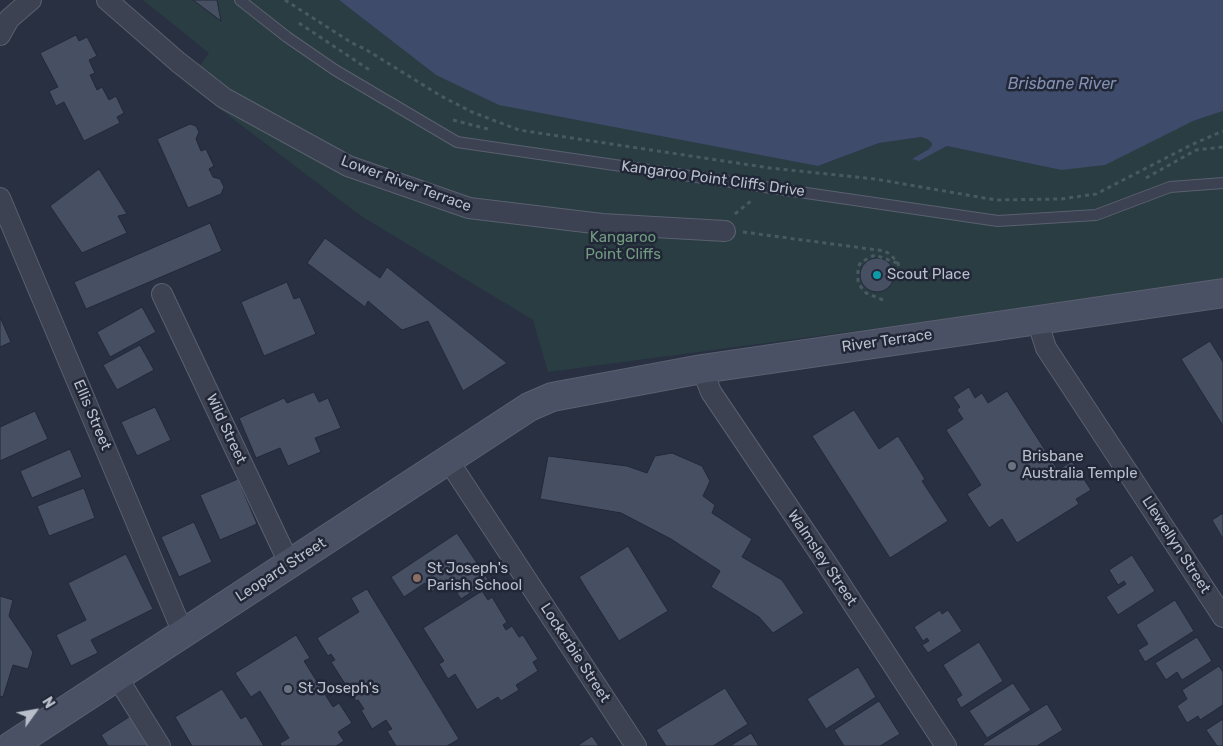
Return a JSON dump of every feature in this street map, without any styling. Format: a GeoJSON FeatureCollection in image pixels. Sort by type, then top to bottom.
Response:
{"type":"FeatureCollection","features":[{"type":"Feature","properties":{"kind":"main road","name":"River Terrace"},"geometry":{"type":"LineString","coordinates":[[552,397],[702,369],[1223,293]]}},
{"type":"Feature","properties":{"kind":"main road","name":"Leopard Street"},"geometry":{"type":"LineString","coordinates":[[11,746],[448,460],[529,408],[552,397]]}},
{"type":"Feature","properties":{"kind":"street"},"geometry":{"type":"LineString","coordinates":[[0,35],[9,19],[31,0]]}},
{"type":"Feature","properties":{"kind":"street","name":"Lower River Terrace"},"geometry":{"type":"LineString","coordinates":[[107,0],[136,27],[224,98],[348,166],[469,208],[602,224],[720,230]]}},
{"type":"Feature","properties":{"kind":"street","name":"Ellis Street"},"geometry":{"type":"LineString","coordinates":[[0,198],[183,633]]}},
{"type":"Feature","properties":{"kind":"street","name":"Wild Street"},"geometry":{"type":"LineString","coordinates":[[162,294],[290,565]]}},
{"type":"Feature","properties":{"kind":"street","name":"Llewellyn Street"},"geometry":{"type":"LineString","coordinates":[[1038,320],[1046,348],[1223,617]]}},
{"type":"Feature","properties":{"kind":"street","name":"Walmsley Street"},"geometry":{"type":"LineString","coordinates":[[702,369],[711,392],[946,746]]}},
{"type":"Feature","properties":{"kind":"street","name":"Lockerbie Street"},"geometry":{"type":"LineString","coordinates":[[448,460],[636,746]]}},
{"type":"Feature","properties":{"kind":"street"},"geometry":{"type":"LineString","coordinates":[[117,677],[160,746]]}},
{"type":"Feature","properties":{"kind":"lane","name":"Kangaroo Point Cliffs Drive"},"geometry":{"type":"LineString","coordinates":[[240,0],[287,38],[335,70],[457,142],[998,221],[1096,215],[1170,187],[1223,183]]}},
{"type":"Feature","properties":{"kind":"path"},"geometry":{"type":"LineString","coordinates":[[285,0],[352,43],[366,49],[441,96],[472,112],[519,130],[770,168],[875,179],[996,200],[1061,199],[1096,194],[1223,131]]}},
{"type":"Feature","properties":{"kind":"path"},"geometry":{"type":"LineString","coordinates":[[296,22],[372,72]]}},
{"type":"Feature","properties":{"kind":"path"},"geometry":{"type":"LineString","coordinates":[[452,119],[497,132]]}},
{"type":"Feature","properties":{"kind":"path"},"geometry":{"type":"LineString","coordinates":[[1139,181],[1196,150],[1223,147]]}},
{"type":"Feature","properties":{"kind":"path"},"geometry":{"type":"LineString","coordinates":[[720,230],[768,186]]}},
{"type":"Feature","properties":{"kind":"path"},"geometry":{"type":"LineString","coordinates":[[720,230],[879,250],[891,255],[898,263],[901,274]]}},
{"type":"Feature","properties":{"kind":"path"},"geometry":{"type":"LineString","coordinates":[[883,300],[866,293],[861,287],[858,281],[858,268],[861,262],[875,255],[898,263]]}},
{"type":"Feature","properties":{"kind":"green space","name":"Kangaroo Point Cliffs"},"geometry":{"type":"Polygon","coordinates":[[[143,0],[339,0],[436,75],[818,166],[879,143],[921,137],[927,138],[932,146],[913,159],[919,161],[947,146],[1061,170],[1223,111],[1223,278],[901,325],[548,372],[533,320],[361,216],[187,84],[209,53],[143,0]]]}},
{"type":"Feature","properties":{"kind":"water","name":"Brisbane River"},"geometry":{"type":"Polygon","coordinates":[[[339,0],[1223,0],[1223,111],[1193,121],[1105,165],[1061,170],[947,146],[919,161],[912,159],[929,149],[932,145],[927,139],[921,137],[879,143],[818,166],[499,105],[436,75],[339,0]]]}},
{"type":"Feature","properties":{"kind":"building"},"geometry":{"type":"Polygon","coordinates":[[[193,0],[217,0],[221,21],[193,0]]]}},
{"type":"Feature","properties":{"kind":"building"},"geometry":{"type":"Polygon","coordinates":[[[76,35],[79,41],[87,37],[97,56],[89,60],[95,73],[90,75],[97,90],[102,87],[109,100],[116,96],[124,113],[117,117],[120,123],[84,141],[64,102],[56,106],[49,91],[58,87],[40,53],[76,35]]]}},
{"type":"Feature","properties":{"kind":"building"},"geometry":{"type":"Polygon","coordinates":[[[190,124],[196,126],[199,132],[196,139],[201,151],[206,149],[214,166],[209,169],[213,177],[220,179],[224,187],[221,194],[188,208],[157,139],[190,124]]]}},
{"type":"Feature","properties":{"kind":"building"},"geometry":{"type":"Polygon","coordinates":[[[99,169],[127,214],[118,216],[127,233],[82,253],[50,206],[99,169]]]}},
{"type":"Feature","properties":{"kind":"building"},"geometry":{"type":"Polygon","coordinates":[[[210,223],[222,251],[86,309],[74,282],[210,223]]]}},
{"type":"Feature","properties":{"kind":"building"},"geometry":{"type":"Polygon","coordinates":[[[325,238],[380,278],[387,267],[507,363],[463,391],[428,321],[402,330],[368,301],[365,307],[307,263],[325,238]]]}},
{"type":"Feature","properties":{"kind":"building"},"geometry":{"type":"Polygon","coordinates":[[[877,258],[889,263],[894,275],[889,287],[877,292],[865,287],[860,275],[865,263],[877,258]]]}},
{"type":"Feature","properties":{"kind":"building"},"geometry":{"type":"Polygon","coordinates":[[[287,282],[294,299],[300,297],[316,334],[264,356],[241,302],[287,282]]]}},
{"type":"Feature","properties":{"kind":"building"},"geometry":{"type":"Polygon","coordinates":[[[142,307],[156,332],[110,357],[97,332],[142,307]]]}},
{"type":"Feature","properties":{"kind":"building"},"geometry":{"type":"Polygon","coordinates":[[[0,317],[11,342],[0,347],[0,317]]]}},
{"type":"Feature","properties":{"kind":"building"},"geometry":{"type":"Polygon","coordinates":[[[1210,341],[1223,362],[1223,426],[1181,359],[1210,341]]]}},
{"type":"Feature","properties":{"kind":"building"},"geometry":{"type":"Polygon","coordinates":[[[140,345],[154,370],[117,390],[103,365],[140,345]]]}},
{"type":"Feature","properties":{"kind":"building","name":"Brisbane Australia Temple"},"geometry":{"type":"Polygon","coordinates":[[[969,387],[975,398],[982,393],[988,403],[1007,391],[1058,470],[1072,461],[1091,490],[1076,499],[1079,504],[1017,543],[1002,519],[989,528],[967,494],[981,485],[946,430],[963,419],[957,410],[960,407],[953,397],[969,387]]]}},
{"type":"Feature","properties":{"kind":"building"},"geometry":{"type":"Polygon","coordinates":[[[314,392],[319,402],[328,398],[341,428],[315,438],[321,452],[288,466],[280,448],[256,458],[239,418],[284,398],[287,403],[314,392]]]}},
{"type":"Feature","properties":{"kind":"building"},"geometry":{"type":"Polygon","coordinates":[[[155,407],[171,440],[137,456],[121,422],[155,407]]]}},
{"type":"Feature","properties":{"kind":"building"},"geometry":{"type":"Polygon","coordinates":[[[854,410],[879,449],[898,436],[925,479],[922,481],[948,521],[890,558],[812,436],[854,410]]]}},
{"type":"Feature","properties":{"kind":"building"},"geometry":{"type":"Polygon","coordinates":[[[35,411],[48,439],[0,461],[0,427],[35,411]]]}},
{"type":"Feature","properties":{"kind":"building"},"geometry":{"type":"Polygon","coordinates":[[[70,449],[82,477],[32,498],[20,471],[70,449]]]}},
{"type":"Feature","properties":{"kind":"building"},"geometry":{"type":"Polygon","coordinates":[[[672,453],[702,466],[710,481],[703,496],[715,505],[712,513],[752,539],[742,557],[782,580],[804,613],[773,633],[759,617],[711,587],[720,571],[671,539],[621,513],[540,499],[548,456],[627,466],[647,473],[655,456],[672,453]]]}},
{"type":"Feature","properties":{"kind":"building"},"geometry":{"type":"Polygon","coordinates":[[[238,479],[257,524],[220,540],[200,495],[238,479]]]}},
{"type":"Feature","properties":{"kind":"building"},"geometry":{"type":"Polygon","coordinates":[[[84,488],[95,518],[49,536],[37,506],[84,488]]]}},
{"type":"Feature","properties":{"kind":"building"},"geometry":{"type":"Polygon","coordinates":[[[1223,513],[1223,539],[1212,520],[1223,513]]]}},
{"type":"Feature","properties":{"kind":"building"},"geometry":{"type":"Polygon","coordinates":[[[194,522],[212,562],[179,577],[161,537],[194,522]]]}},
{"type":"Feature","properties":{"kind":"building"},"geometry":{"type":"Polygon","coordinates":[[[457,533],[489,581],[461,599],[449,580],[431,592],[425,583],[404,597],[391,577],[457,533]]]}},
{"type":"Feature","properties":{"kind":"building"},"geometry":{"type":"Polygon","coordinates":[[[628,546],[668,611],[619,641],[579,577],[628,546]]]}},
{"type":"Feature","properties":{"kind":"building"},"geometry":{"type":"Polygon","coordinates":[[[126,554],[153,609],[91,640],[98,653],[71,666],[56,635],[86,620],[68,583],[126,554]]]}},
{"type":"Feature","properties":{"kind":"building"},"geometry":{"type":"Polygon","coordinates":[[[1132,555],[1155,591],[1118,615],[1106,597],[1126,584],[1124,581],[1118,585],[1109,570],[1132,555]]]}},
{"type":"Feature","properties":{"kind":"building"},"geometry":{"type":"Polygon","coordinates":[[[367,589],[459,739],[447,746],[396,746],[387,731],[392,729],[386,720],[372,729],[361,710],[364,709],[358,700],[356,701],[331,662],[335,660],[331,654],[328,656],[317,638],[359,612],[351,598],[367,589]]]}},
{"type":"Feature","properties":{"kind":"building"},"geometry":{"type":"Polygon","coordinates":[[[482,591],[488,600],[492,597],[507,622],[503,625],[506,630],[512,626],[519,637],[523,635],[538,659],[533,662],[538,671],[516,685],[519,690],[501,701],[498,697],[477,710],[455,674],[448,679],[439,664],[444,661],[423,628],[482,591]]]}},
{"type":"Feature","properties":{"kind":"building"},"geometry":{"type":"Polygon","coordinates":[[[0,596],[13,600],[9,616],[33,652],[28,669],[13,665],[3,697],[0,696],[0,596]]]}},
{"type":"Feature","properties":{"kind":"building"},"geometry":{"type":"Polygon","coordinates":[[[1175,600],[1194,631],[1145,662],[1138,650],[1148,644],[1136,625],[1175,600]]]}},
{"type":"Feature","properties":{"kind":"building"},"geometry":{"type":"Polygon","coordinates":[[[940,610],[942,614],[948,610],[962,631],[928,653],[922,645],[929,641],[927,638],[923,641],[914,627],[940,610]]]}},
{"type":"Feature","properties":{"kind":"building"},"geometry":{"type":"Polygon","coordinates":[[[296,635],[310,658],[304,661],[333,707],[339,703],[352,723],[338,732],[344,741],[336,746],[281,746],[280,743],[289,738],[260,691],[251,697],[235,673],[296,635]]]}},
{"type":"Feature","properties":{"kind":"building"},"geometry":{"type":"Polygon","coordinates":[[[1197,637],[1212,661],[1182,680],[1177,672],[1166,680],[1155,663],[1197,637]]]}},
{"type":"Feature","properties":{"kind":"building"},"geometry":{"type":"Polygon","coordinates":[[[979,642],[1003,681],[961,708],[956,699],[962,695],[943,665],[979,642]]]}},
{"type":"Feature","properties":{"kind":"building"},"geometry":{"type":"Polygon","coordinates":[[[1219,666],[1223,672],[1223,705],[1200,720],[1198,716],[1187,723],[1177,706],[1187,699],[1182,690],[1219,666]]]}},
{"type":"Feature","properties":{"kind":"building"},"geometry":{"type":"Polygon","coordinates":[[[858,667],[876,697],[826,729],[807,699],[858,667]]]}},
{"type":"Feature","properties":{"kind":"building"},"geometry":{"type":"Polygon","coordinates":[[[1013,683],[1031,710],[987,738],[969,711],[1013,683]]]}},
{"type":"Feature","properties":{"kind":"building"},"geometry":{"type":"Polygon","coordinates":[[[725,688],[748,724],[713,746],[666,746],[656,730],[725,688]]]}},
{"type":"Feature","properties":{"kind":"building"},"geometry":{"type":"Polygon","coordinates":[[[222,689],[241,719],[246,716],[264,746],[192,746],[175,717],[222,689]]]}},
{"type":"Feature","properties":{"kind":"building"},"geometry":{"type":"Polygon","coordinates":[[[879,701],[900,734],[880,746],[844,746],[834,730],[879,701]]]}},
{"type":"Feature","properties":{"kind":"building"},"geometry":{"type":"Polygon","coordinates":[[[1047,704],[1063,730],[1037,746],[984,746],[983,744],[1047,704]]]}},
{"type":"Feature","properties":{"kind":"building"},"geometry":{"type":"Polygon","coordinates":[[[132,715],[151,746],[108,746],[101,735],[132,715]]]}},
{"type":"Feature","properties":{"kind":"building"},"geometry":{"type":"Polygon","coordinates":[[[1223,719],[1223,746],[1217,746],[1206,730],[1223,719]]]}},
{"type":"Feature","properties":{"kind":"building"},"geometry":{"type":"Polygon","coordinates":[[[751,733],[759,746],[730,746],[751,733]]]}},
{"type":"Feature","properties":{"kind":"building"},"geometry":{"type":"Polygon","coordinates":[[[592,736],[599,746],[577,746],[592,736]]]}},
{"type":"Feature","properties":{"kind":"place","name":"Scout Place"},"geometry":{"type":"Point","coordinates":[877,275]}},
{"type":"Feature","properties":{"kind":"place","name":"Brisbane Australia Temple"},"geometry":{"type":"Point","coordinates":[1012,466]}},
{"type":"Feature","properties":{"kind":"place","name":"St Joseph's Parish School"},"geometry":{"type":"Point","coordinates":[417,578]}},
{"type":"Feature","properties":{"kind":"place","name":"St Joseph's"},"geometry":{"type":"Point","coordinates":[288,689]}}]}
